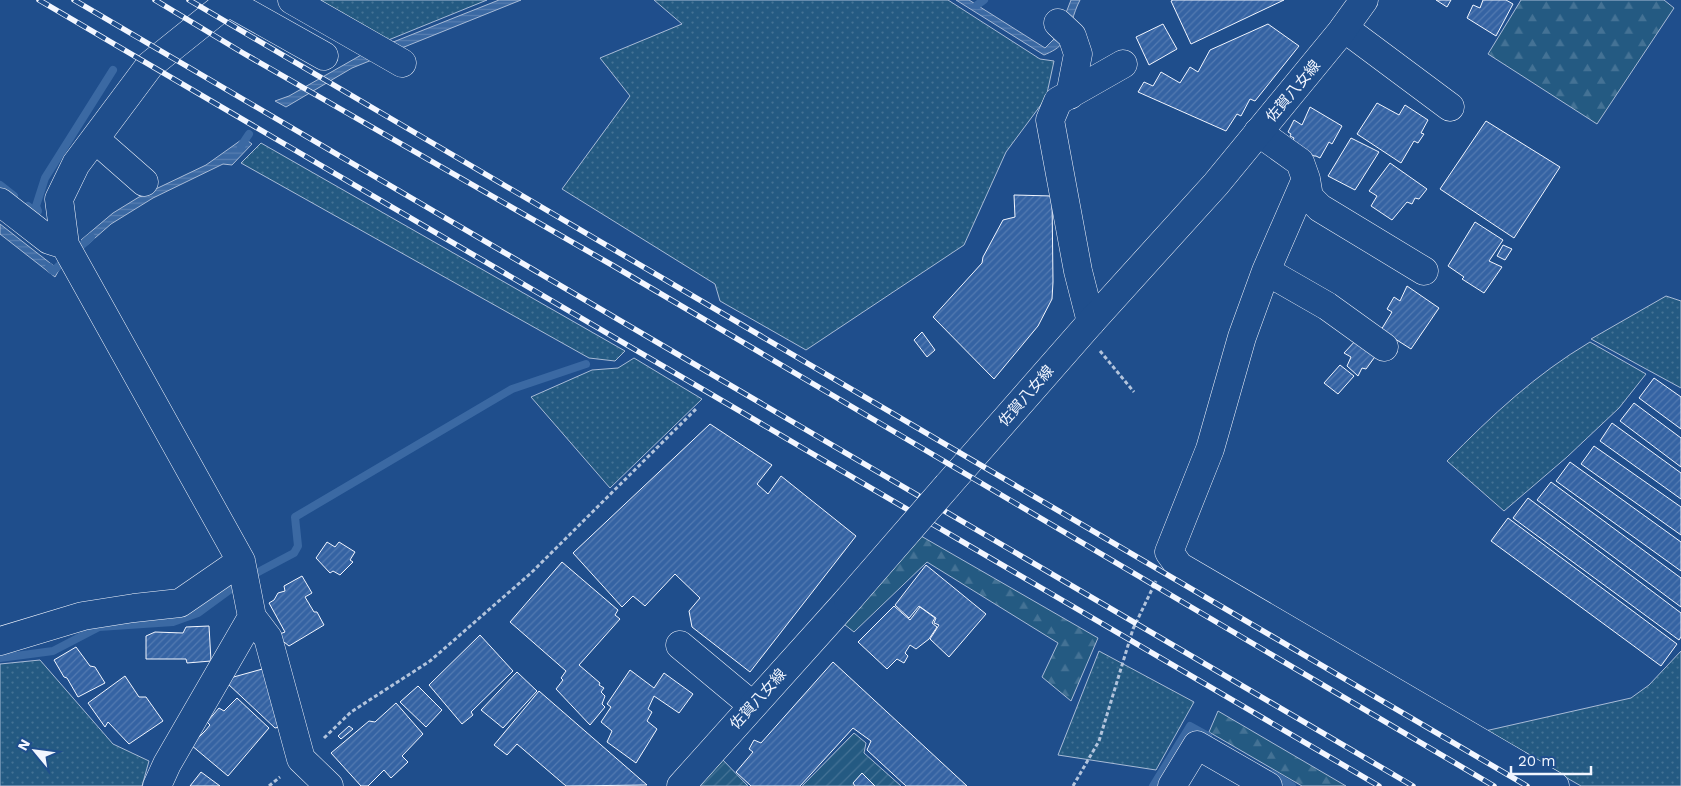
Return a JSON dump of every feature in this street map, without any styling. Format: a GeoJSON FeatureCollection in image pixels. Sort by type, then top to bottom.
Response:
{"type":"FeatureCollection","features":[{"type":"Feature","properties":{"kind":"street"},"geometry":{"type":"LineString","coordinates":[[292,0],[402,63]]}},
{"type":"Feature","properties":{"kind":"street","name":"佐賀八女線"},"geometry":{"type":"LineString","coordinates":[[681,786],[1216,184],[1344,28],[1364,0]]}},
{"type":"Feature","properties":{"kind":"street"},"geometry":{"type":"LineString","coordinates":[[324,56],[220,3],[150,65],[76,164],[59,199],[65,244],[241,561],[252,617],[268,638],[301,759],[329,786]]}},
{"type":"Feature","properties":{"kind":"street"},"geometry":{"type":"LineString","coordinates":[[1058,23],[1072,36],[1078,54],[1070,95]]}},
{"type":"Feature","properties":{"kind":"street"},"geometry":{"type":"LineString","coordinates":[[1344,28],[1450,107]]}},
{"type":"Feature","properties":{"kind":"street"},"geometry":{"type":"LineString","coordinates":[[1087,327],[1050,120],[1058,101],[1123,64]]}},
{"type":"Feature","properties":{"kind":"street"},"geometry":{"type":"LineString","coordinates":[[1258,132],[1300,162],[1309,197],[1320,208],[1424,271]]}},
{"type":"Feature","properties":{"kind":"street"},"geometry":{"type":"LineString","coordinates":[[95,139],[144,182]]}},
{"type":"Feature","properties":{"kind":"street"},"geometry":{"type":"LineString","coordinates":[[1306,180],[1266,270],[1242,337],[1210,449],[1169,552],[1179,566],[1555,786]]}},
{"type":"Feature","properties":{"kind":"street"},"geometry":{"type":"LineString","coordinates":[[0,202],[49,240],[65,244]]}},
{"type":"Feature","properties":{"kind":"street"},"geometry":{"type":"LineString","coordinates":[[1266,270],[1327,306],[1384,347]]}},
{"type":"Feature","properties":{"kind":"street"},"geometry":{"type":"LineString","coordinates":[[0,641],[83,616],[134,608],[180,604],[241,561]]}},
{"type":"Feature","properties":{"kind":"street"},"geometry":{"type":"LineString","coordinates":[[157,786],[167,764],[252,617]]}},
{"type":"Feature","properties":{"kind":"street"},"geometry":{"type":"LineString","coordinates":[[680,645],[752,705]]}},
{"type":"Feature","properties":{"kind":"street"},"geometry":{"type":"LineString","coordinates":[[1172,786],[1197,744],[1268,786]]}},
{"type":"Feature","properties":{"kind":"path"},"geometry":{"type":"LineString","coordinates":[[1087,327],[1134,392]]}},
{"type":"Feature","properties":{"kind":"path"},"geometry":{"type":"LineString","coordinates":[[301,759],[351,712],[430,661],[531,573],[696,409]]}},
{"type":"Feature","properties":{"kind":"path"},"geometry":{"type":"LineString","coordinates":[[1073,786],[1098,741],[1133,629],[1169,552]]}},
{"type":"Feature","properties":{"kind":"green space"},"geometry":{"type":"Polygon","coordinates":[[[311,0],[487,0],[381,43],[311,0]]]}},
{"type":"Feature","properties":{"kind":"green space"},"geometry":{"type":"Polygon","coordinates":[[[654,0],[948,0],[1040,59],[1054,61],[1046,98],[1006,152],[964,245],[806,350],[720,301],[715,284],[562,189],[630,96],[600,58],[682,24],[654,0]]]}},
{"type":"Feature","properties":{"kind":"green space"},"geometry":{"type":"Polygon","coordinates":[[[1521,0],[1664,0],[1674,8],[1597,124],[1488,54],[1521,0]]]}},
{"type":"Feature","properties":{"kind":"green space"},"geometry":{"type":"Polygon","coordinates":[[[261,143],[625,351],[615,361],[589,358],[241,163],[261,143]]]}},
{"type":"Feature","properties":{"kind":"green space"},"geometry":{"type":"Polygon","coordinates":[[[1666,296],[1681,301],[1681,388],[1591,339],[1666,296]]]}},
{"type":"Feature","properties":{"kind":"green space"},"geometry":{"type":"Polygon","coordinates":[[[1590,342],[1646,374],[1619,408],[1567,457],[1504,511],[1447,461],[1480,428],[1533,382],[1570,354],[1590,342]]]}},
{"type":"Feature","properties":{"kind":"green space"},"geometry":{"type":"Polygon","coordinates":[[[634,358],[702,399],[610,488],[531,397],[592,370],[618,368],[634,358]]]}},
{"type":"Feature","properties":{"kind":"green space"},"geometry":{"type":"Polygon","coordinates":[[[921,536],[1098,638],[1071,701],[1042,677],[1058,643],[927,562],[854,632],[840,621],[921,536]]]}},
{"type":"Feature","properties":{"kind":"green space"},"geometry":{"type":"Polygon","coordinates":[[[1099,651],[1194,702],[1156,770],[1058,755],[1099,651]]]}},
{"type":"Feature","properties":{"kind":"green space"},"geometry":{"type":"Polygon","coordinates":[[[1681,651],[1681,786],[1581,786],[1485,731],[1631,698],[1649,685],[1681,651]]]}},
{"type":"Feature","properties":{"kind":"green space"},"geometry":{"type":"Polygon","coordinates":[[[40,660],[113,744],[149,761],[142,786],[0,786],[0,664],[40,660]]]}},
{"type":"Feature","properties":{"kind":"green space"},"geometry":{"type":"Polygon","coordinates":[[[1218,711],[1346,786],[1302,786],[1209,732],[1218,711]]]}},
{"type":"Feature","properties":{"kind":"green space"},"geometry":{"type":"Polygon","coordinates":[[[854,733],[866,743],[864,753],[901,786],[802,786],[854,733]]]}},
{"type":"Feature","properties":{"kind":"green space"},"geometry":{"type":"Polygon","coordinates":[[[721,758],[748,786],[699,786],[721,758]]]}},
{"type":"Feature","properties":{"kind":"shaded area"},"geometry":{"type":"Polygon","coordinates":[[[499,0],[521,0],[352,68],[286,107],[275,101],[289,96],[363,54],[499,0]]]}},
{"type":"Feature","properties":{"kind":"shaded area"},"geometry":{"type":"Polygon","coordinates":[[[956,0],[969,0],[1045,48],[1057,36],[1071,0],[1080,0],[1062,43],[1055,50],[1044,55],[956,0]]]}},
{"type":"Feature","properties":{"kind":"shaded area"},"geometry":{"type":"Polygon","coordinates":[[[244,138],[252,144],[232,165],[223,164],[153,198],[111,224],[87,245],[81,240],[113,213],[139,197],[206,165],[244,138]]]}},
{"type":"Feature","properties":{"kind":"shaded area"},"geometry":{"type":"Polygon","coordinates":[[[0,224],[59,270],[55,277],[0,234],[0,224]]]}},
{"type":"Feature","properties":{"kind":"building"},"geometry":{"type":"Polygon","coordinates":[[[1284,0],[1191,44],[1171,1],[1284,0]]]}},
{"type":"Feature","properties":{"kind":"building"},"geometry":{"type":"Polygon","coordinates":[[[1436,0],[1451,0],[1447,7],[1436,0]]]}},
{"type":"Feature","properties":{"kind":"building"},"geometry":{"type":"Polygon","coordinates":[[[1483,0],[1506,0],[1513,4],[1496,36],[1467,18],[1473,5],[1480,8],[1483,0]]]}},
{"type":"Feature","properties":{"kind":"building"},"geometry":{"type":"Polygon","coordinates":[[[1163,24],[1177,49],[1149,65],[1136,37],[1163,24]]]}},
{"type":"Feature","properties":{"kind":"building"},"geometry":{"type":"Polygon","coordinates":[[[1268,24],[1299,46],[1255,101],[1250,99],[1241,116],[1237,114],[1226,131],[1138,92],[1144,82],[1153,86],[1161,72],[1180,83],[1190,67],[1198,72],[1210,50],[1268,24]]]}},
{"type":"Feature","properties":{"kind":"building"},"geometry":{"type":"Polygon","coordinates":[[[1377,103],[1399,115],[1405,105],[1428,120],[1421,133],[1424,134],[1418,143],[1414,141],[1401,163],[1357,134],[1377,103]]]}},
{"type":"Feature","properties":{"kind":"building"},"geometry":{"type":"Polygon","coordinates":[[[1310,107],[1342,126],[1332,144],[1329,142],[1320,158],[1291,144],[1294,138],[1288,132],[1294,120],[1302,125],[1310,107]]]}},
{"type":"Feature","properties":{"kind":"building"},"geometry":{"type":"Polygon","coordinates":[[[1486,121],[1560,167],[1514,238],[1440,189],[1486,121]]]}},
{"type":"Feature","properties":{"kind":"building"},"geometry":{"type":"Polygon","coordinates":[[[1351,138],[1379,152],[1355,190],[1328,176],[1351,138]]]}},
{"type":"Feature","properties":{"kind":"building"},"geometry":{"type":"Polygon","coordinates":[[[1390,163],[1427,189],[1419,199],[1415,198],[1412,204],[1407,202],[1392,220],[1371,206],[1377,196],[1369,191],[1390,163]]]}},
{"type":"Feature","properties":{"kind":"building"},"geometry":{"type":"Polygon","coordinates":[[[1014,195],[1052,196],[1052,299],[1038,326],[994,379],[933,317],[982,263],[983,257],[1003,220],[1015,217],[1014,195]]]}},
{"type":"Feature","properties":{"kind":"building"},"geometry":{"type":"Polygon","coordinates":[[[1475,222],[1503,240],[1489,261],[1502,267],[1484,293],[1462,279],[1464,277],[1448,266],[1475,222]]]}},
{"type":"Feature","properties":{"kind":"building"},"geometry":{"type":"Polygon","coordinates":[[[1503,245],[1512,249],[1505,260],[1497,256],[1503,245]]]}},
{"type":"Feature","properties":{"kind":"building"},"geometry":{"type":"Polygon","coordinates":[[[1407,286],[1439,308],[1411,349],[1381,330],[1392,312],[1387,309],[1394,297],[1400,301],[1407,286]]]}},
{"type":"Feature","properties":{"kind":"building"},"geometry":{"type":"Polygon","coordinates":[[[922,332],[935,350],[927,357],[914,340],[922,332]]]}},
{"type":"Feature","properties":{"kind":"building"},"geometry":{"type":"Polygon","coordinates":[[[1357,339],[1377,354],[1366,369],[1362,368],[1358,376],[1347,366],[1351,357],[1344,353],[1357,339]]]}},
{"type":"Feature","properties":{"kind":"building"},"geometry":{"type":"Polygon","coordinates":[[[1340,365],[1354,376],[1338,394],[1324,383],[1340,365]]]}},
{"type":"Feature","properties":{"kind":"building"},"geometry":{"type":"Polygon","coordinates":[[[1654,378],[1681,397],[1681,429],[1639,398],[1654,378]]]}},
{"type":"Feature","properties":{"kind":"building"},"geometry":{"type":"Polygon","coordinates":[[[1634,403],[1681,438],[1681,467],[1620,421],[1634,403]]]}},
{"type":"Feature","properties":{"kind":"building"},"geometry":{"type":"Polygon","coordinates":[[[1612,423],[1681,473],[1681,499],[1600,441],[1612,423]]]}},
{"type":"Feature","properties":{"kind":"building"},"geometry":{"type":"Polygon","coordinates":[[[710,424],[772,465],[757,484],[768,494],[781,476],[856,536],[750,672],[692,627],[689,611],[700,598],[675,574],[645,606],[633,596],[622,607],[573,553],[710,424]]]}},
{"type":"Feature","properties":{"kind":"building"},"geometry":{"type":"Polygon","coordinates":[[[1594,446],[1681,507],[1681,535],[1581,464],[1594,446]]]}},
{"type":"Feature","properties":{"kind":"building"},"geometry":{"type":"Polygon","coordinates":[[[1570,462],[1681,542],[1681,571],[1556,481],[1570,462]]]}},
{"type":"Feature","properties":{"kind":"building"},"geometry":{"type":"Polygon","coordinates":[[[1551,482],[1681,578],[1681,607],[1537,500],[1551,482]]]}},
{"type":"Feature","properties":{"kind":"building"},"geometry":{"type":"Polygon","coordinates":[[[1528,498],[1681,613],[1681,637],[1679,640],[1513,518],[1528,498]]]}},
{"type":"Feature","properties":{"kind":"building"},"geometry":{"type":"Polygon","coordinates":[[[1508,518],[1677,644],[1661,666],[1491,541],[1508,518]]]}},
{"type":"Feature","properties":{"kind":"building"},"geometry":{"type":"Polygon","coordinates":[[[327,542],[335,547],[339,542],[355,552],[350,560],[353,562],[340,575],[333,571],[330,573],[316,558],[327,542]]]}},
{"type":"Feature","properties":{"kind":"building"},"geometry":{"type":"Polygon","coordinates":[[[562,562],[618,610],[615,615],[620,619],[579,665],[604,688],[601,692],[605,696],[602,704],[605,707],[590,725],[556,689],[563,680],[561,678],[566,671],[510,622],[562,562]]]}},
{"type":"Feature","properties":{"kind":"building"},"geometry":{"type":"Polygon","coordinates":[[[926,565],[986,614],[949,657],[930,639],[939,625],[934,623],[936,618],[919,606],[909,618],[895,605],[926,565]]]}},
{"type":"Feature","properties":{"kind":"building"},"geometry":{"type":"Polygon","coordinates":[[[302,576],[312,593],[305,597],[314,612],[317,612],[324,625],[289,646],[284,642],[279,642],[277,635],[285,632],[269,603],[274,600],[278,593],[285,591],[284,586],[302,576]]]}},
{"type":"Feature","properties":{"kind":"building"},"geometry":{"type":"Polygon","coordinates":[[[894,606],[910,620],[920,607],[935,618],[932,623],[937,627],[929,639],[916,649],[910,645],[905,653],[908,656],[904,663],[897,659],[887,669],[858,642],[894,606]]]}},
{"type":"Feature","properties":{"kind":"building"},"geometry":{"type":"Polygon","coordinates":[[[209,626],[211,661],[187,663],[186,659],[146,659],[146,636],[155,632],[183,633],[186,627],[209,626]]]}},
{"type":"Feature","properties":{"kind":"building"},"geometry":{"type":"Polygon","coordinates":[[[480,635],[513,671],[471,712],[473,715],[462,724],[429,685],[480,635]]]}},
{"type":"Feature","properties":{"kind":"building"},"geometry":{"type":"Polygon","coordinates":[[[76,647],[90,666],[95,667],[105,683],[78,697],[54,660],[76,647]]]}},
{"type":"Feature","properties":{"kind":"building"},"geometry":{"type":"Polygon","coordinates":[[[833,662],[967,786],[906,786],[867,750],[871,741],[853,728],[800,786],[751,786],[736,772],[753,752],[749,749],[754,740],[761,743],[833,662]]]}},
{"type":"Feature","properties":{"kind":"building"},"geometry":{"type":"Polygon","coordinates":[[[266,668],[284,726],[275,728],[227,683],[230,678],[266,668]]]}},
{"type":"Feature","properties":{"kind":"building"},"geometry":{"type":"Polygon","coordinates":[[[630,670],[654,688],[664,673],[693,694],[679,713],[654,696],[648,709],[652,712],[647,721],[657,729],[636,763],[607,742],[612,731],[601,722],[611,707],[607,704],[630,670]]]}},
{"type":"Feature","properties":{"kind":"building"},"geometry":{"type":"Polygon","coordinates":[[[517,672],[537,691],[503,728],[481,710],[517,672]]]}},
{"type":"Feature","properties":{"kind":"building"},"geometry":{"type":"Polygon","coordinates":[[[125,676],[139,697],[146,697],[163,721],[129,744],[108,722],[105,727],[88,703],[125,676]]]}},
{"type":"Feature","properties":{"kind":"building"},"geometry":{"type":"Polygon","coordinates":[[[418,686],[442,710],[426,727],[400,702],[418,686]]]}},
{"type":"Feature","properties":{"kind":"building"},"geometry":{"type":"Polygon","coordinates":[[[539,691],[647,785],[566,786],[517,744],[507,755],[494,745],[539,691]]]}},
{"type":"Feature","properties":{"kind":"building"},"geometry":{"type":"Polygon","coordinates":[[[237,698],[269,728],[228,776],[191,745],[210,725],[207,722],[219,708],[224,711],[237,698]]]}},
{"type":"Feature","properties":{"kind":"building"},"geometry":{"type":"Polygon","coordinates":[[[396,703],[423,734],[402,756],[408,762],[391,778],[384,770],[368,786],[361,786],[331,753],[369,721],[375,722],[396,703]]]}},
{"type":"Feature","properties":{"kind":"building"},"geometry":{"type":"Polygon","coordinates":[[[349,726],[353,729],[341,739],[338,736],[349,726]]]}},
{"type":"Feature","properties":{"kind":"building"},"geometry":{"type":"Polygon","coordinates":[[[201,772],[220,786],[190,786],[201,772]]]}},
{"type":"Feature","properties":{"kind":"building"},"geometry":{"type":"Polygon","coordinates":[[[862,773],[875,786],[855,786],[853,783],[862,773]]]}},
{"type":"Feature","properties":{"kind":"waterway"},"geometry":{"type":"LineString","coordinates":[[977,5],[984,0]]}},
{"type":"Feature","properties":{"kind":"waterway"},"geometry":{"type":"LineString","coordinates":[[28,206],[34,211],[38,211],[36,206],[45,178],[113,70]]}},
{"type":"Feature","properties":{"kind":"waterway"},"geometry":{"type":"LineString","coordinates":[[241,146],[249,134]]}},
{"type":"Feature","properties":{"kind":"waterway"},"geometry":{"type":"LineString","coordinates":[[0,185],[14,196]]}},
{"type":"Feature","properties":{"kind":"waterway"},"geometry":{"type":"LineString","coordinates":[[49,267],[53,271],[91,237]]}},
{"type":"Feature","properties":{"kind":"waterway"},"geometry":{"type":"LineString","coordinates":[[249,577],[294,553],[298,546],[295,517],[512,389],[586,364]]}},
{"type":"Feature","properties":{"kind":"waterway"},"geometry":{"type":"LineString","coordinates":[[0,658],[53,651],[99,627],[173,622],[198,613],[239,583]]}},
{"type":"Feature","properties":{"kind":"waterway"},"geometry":{"type":"LineString","coordinates":[[1153,786],[1190,726],[1208,736]]}},
{"type":"Feature","properties":{"kind":"waterway"},"geometry":{"type":"LineString","coordinates":[[1272,774],[1292,786]]}},
{"type":"Feature","properties":{"kind":"railway"},"geometry":{"type":"LineString","coordinates":[[39,0],[1379,786]]}},
{"type":"Feature","properties":{"kind":"railway"},"geometry":{"type":"LineString","coordinates":[[74,0],[1413,786]]}},
{"type":"Feature","properties":{"kind":"railway"},"geometry":{"type":"LineString","coordinates":[[155,0],[243,53],[612,265],[1494,786]]}},
{"type":"Feature","properties":{"kind":"railway"},"geometry":{"type":"LineString","coordinates":[[189,0],[1527,786]]}}]}
